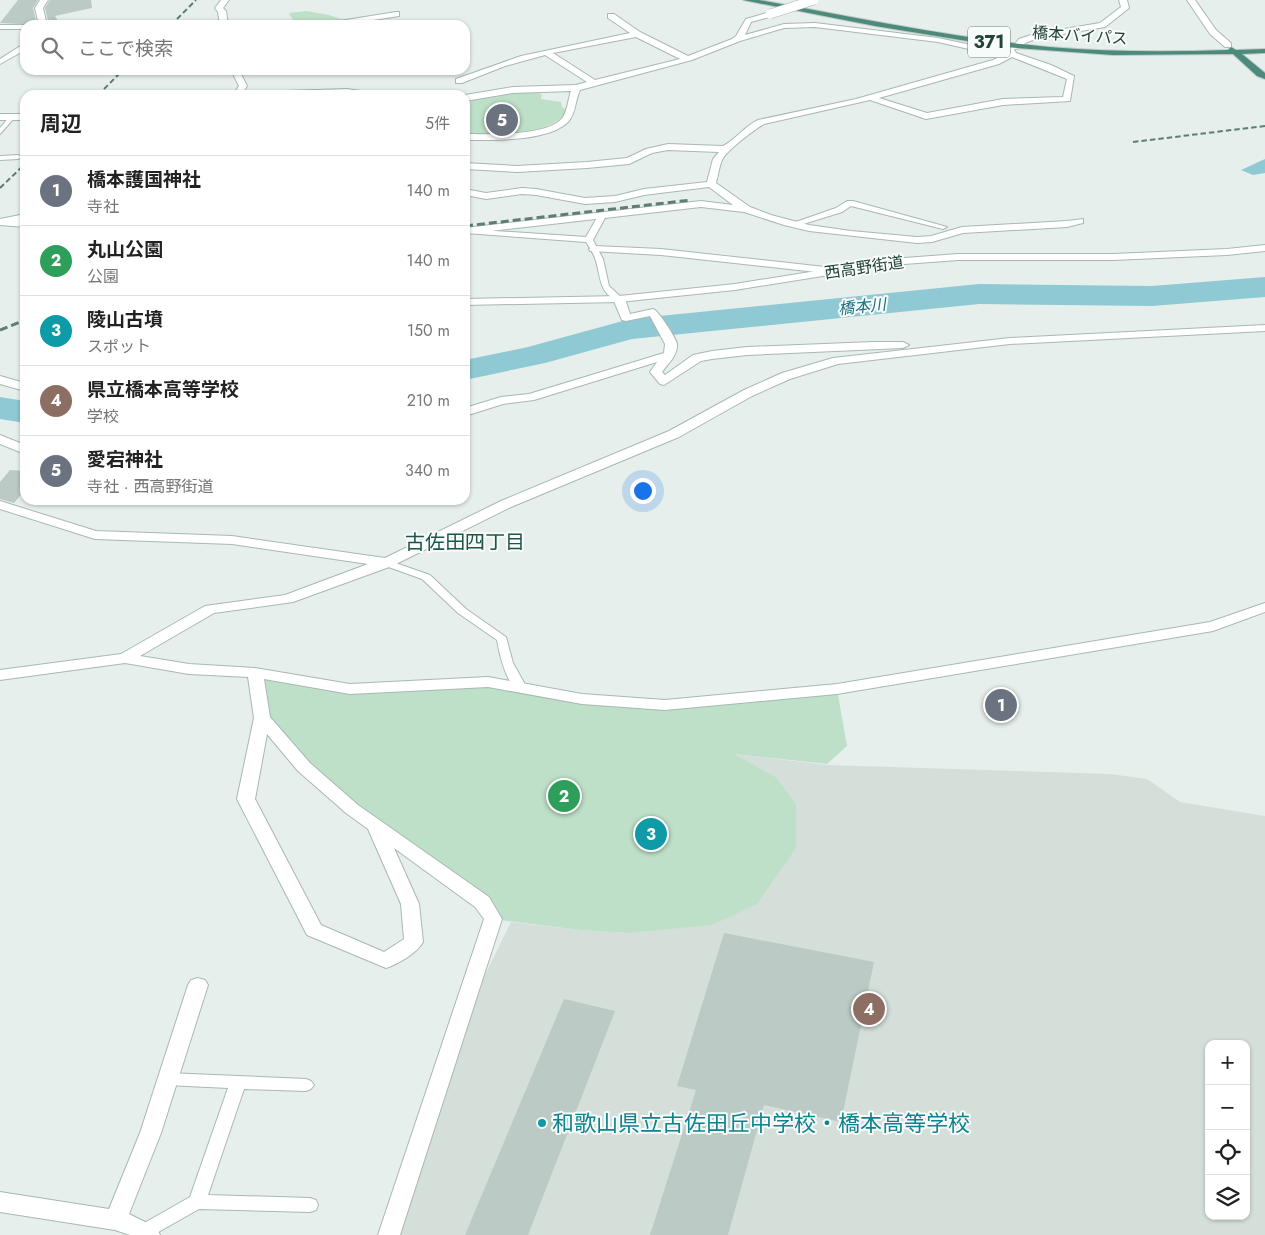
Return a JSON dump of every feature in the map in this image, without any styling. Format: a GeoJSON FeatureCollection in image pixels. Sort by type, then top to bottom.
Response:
{"type":"FeatureCollection","features":[{"type":"Feature","properties":{"kind":"highway","name":"橋本バイパス"},"geometry":{"type":"LineString","coordinates":[[747,0],[1016,47],[1154,54],[1265,51]]}},
{"type":"Feature","properties":{"kind":"highway","name":"橋本バイパス"},"geometry":{"type":"LineString","coordinates":[[780,0],[1016,47],[1159,48],[1265,44]]}},
{"type":"Feature","properties":{"kind":"highway"},"geometry":{"type":"LineString","coordinates":[[1228,45],[1265,76]]}},
{"type":"Feature","properties":{"kind":"street"},"geometry":{"type":"LineString","coordinates":[[42,20],[39,8],[44,0]]}},
{"type":"Feature","properties":{"kind":"street"},"geometry":{"type":"LineString","coordinates":[[223,20],[222,11],[219,8],[225,0]]}},
{"type":"Feature","properties":{"kind":"street"},"geometry":{"type":"LineString","coordinates":[[738,38],[741,35],[743,25],[751,18],[814,0]]}},
{"type":"Feature","properties":{"kind":"street"},"geometry":{"type":"LineString","coordinates":[[710,184],[718,159],[725,149],[734,144],[748,129],[760,122],[869,97],[996,62],[1016,47],[1037,36],[1102,25],[1125,8],[1123,0]]}},
{"type":"Feature","properties":{"kind":"street"},"geometry":{"type":"LineString","coordinates":[[1191,0],[1213,32],[1228,45]]}},
{"type":"Feature","properties":{"kind":"street"},"geometry":{"type":"LineString","coordinates":[[358,20],[396,14]]}},
{"type":"Feature","properties":{"kind":"street"},"geometry":{"type":"LineString","coordinates":[[611,16],[637,34],[687,59]]}},
{"type":"Feature","properties":{"kind":"street"},"geometry":{"type":"LineString","coordinates":[[470,97],[514,90],[576,88],[593,82],[687,59],[738,38],[784,26],[815,25],[938,40],[995,53],[1016,47],[1048,67],[1071,78],[1066,93],[1067,98],[1003,102],[926,116],[917,115],[869,97]]}},
{"type":"Feature","properties":{"kind":"street"},"geometry":{"type":"LineString","coordinates":[[460,81],[487,69],[523,57],[637,34]]}},
{"type":"Feature","properties":{"kind":"street"},"geometry":{"type":"LineString","coordinates":[[0,62],[20,50]]}},
{"type":"Feature","properties":{"kind":"street"},"geometry":{"type":"LineString","coordinates":[[546,52],[593,82]]}},
{"type":"Feature","properties":{"kind":"street"},"geometry":{"type":"LineString","coordinates":[[238,75],[243,86],[240,90]]}},
{"type":"Feature","properties":{"kind":"street"},"geometry":{"type":"LineString","coordinates":[[470,137],[530,133],[552,128],[561,123],[568,115],[573,102],[572,94],[576,88]]}},
{"type":"Feature","properties":{"kind":"street"},"geometry":{"type":"LineString","coordinates":[[0,117],[20,117]]}},
{"type":"Feature","properties":{"kind":"street"},"geometry":{"type":"LineString","coordinates":[[470,166],[517,169],[587,165],[629,161],[649,151],[668,148],[725,149]]}},
{"type":"Feature","properties":{"kind":"street"},"geometry":{"type":"LineString","coordinates":[[470,193],[486,196],[529,192],[585,201],[710,184],[746,209],[763,217],[822,232],[917,240],[932,239],[962,230],[1067,224],[1079,221]]}},
{"type":"Feature","properties":{"kind":"street"},"geometry":{"type":"LineString","coordinates":[[470,230],[700,204],[746,209]]}},
{"type":"Feature","properties":{"kind":"street"},"geometry":{"type":"LineString","coordinates":[[1,222],[20,218]]}},
{"type":"Feature","properties":{"kind":"street"},"geometry":{"type":"LineString","coordinates":[[1,222],[20,224]]}},
{"type":"Feature","properties":{"kind":"street"},"geometry":{"type":"LineString","coordinates":[[591,245],[834,271]]}},
{"type":"Feature","properties":{"kind":"street","name":"西高野街道"},"geometry":{"type":"LineString","coordinates":[[470,302],[619,299],[735,288],[891,262],[958,257],[1113,257],[1227,252],[1265,248]]}},
{"type":"Feature","properties":{"kind":"street"},"geometry":{"type":"LineString","coordinates":[[619,299],[626,318],[653,312],[670,350]]}},
{"type":"Feature","properties":{"kind":"street"},"geometry":{"type":"LineString","coordinates":[[125,658],[210,609],[288,599],[387,562],[506,504],[674,434],[748,393],[786,376],[837,361],[1058,338],[1265,328]]}},
{"type":"Feature","properties":{"kind":"street"},"geometry":{"type":"LineString","coordinates":[[670,350],[656,372],[664,381],[697,358],[746,350],[873,345],[954,348]]}},
{"type":"Feature","properties":{"kind":"street"},"geometry":{"type":"LineString","coordinates":[[470,410],[501,401],[530,397],[670,350]]}},
{"type":"Feature","properties":{"kind":"street"},"geometry":{"type":"LineString","coordinates":[[0,380],[20,386]]}},
{"type":"Feature","properties":{"kind":"street"},"geometry":{"type":"LineString","coordinates":[[0,439],[20,448]]}},
{"type":"Feature","properties":{"kind":"street"},"geometry":{"type":"LineString","coordinates":[[0,505],[95,535],[232,540],[387,562]]}},
{"type":"Feature","properties":{"kind":"street"},"geometry":{"type":"LineString","coordinates":[[0,675],[125,658],[189,669],[255,673],[350,689],[488,682],[582,700],[665,705],[837,689],[1213,626],[1265,607]]}},
{"type":"Feature","properties":{"kind":"street"},"geometry":{"type":"LineString","coordinates":[[255,673],[262,718],[246,799],[314,930],[386,961],[414,942],[410,904],[376,826]]}},
{"type":"Feature","properties":{"kind":"street"},"geometry":{"type":"LineString","coordinates":[[262,718],[304,767],[352,809],[482,902],[493,919],[389,1235]]}},
{"type":"Feature","properties":{"kind":"street"},"geometry":{"type":"LineString","coordinates":[[115,1220],[152,1130],[198,985]]}},
{"type":"Feature","properties":{"kind":"street"},"geometry":{"type":"LineString","coordinates":[[0,1202],[115,1220],[131,1224],[147,1233]]}},
{"type":"Feature","properties":{"kind":"lane"},"geometry":{"type":"LineString","coordinates":[[0,27],[20,27]]}},
{"type":"Feature","properties":{"kind":"lane"},"geometry":{"type":"LineString","coordinates":[[0,132],[12,117]]}},
{"type":"Feature","properties":{"kind":"lane"},"geometry":{"type":"LineString","coordinates":[[0,158],[18,157]]}},
{"type":"Feature","properties":{"kind":"lane"},"geometry":{"type":"LineString","coordinates":[[794,224],[839,210],[850,203],[943,227]]}},
{"type":"Feature","properties":{"kind":"lane"},"geometry":{"type":"LineString","coordinates":[[602,216],[591,245],[600,262],[601,277],[605,289],[619,299]]}},
{"type":"Feature","properties":{"kind":"lane"},"geometry":{"type":"LineString","coordinates":[[470,232],[591,245]]}},
{"type":"Feature","properties":{"kind":"lane"},"geometry":{"type":"LineString","coordinates":[[387,562],[426,577],[462,611],[502,639],[508,663],[521,688]]}},
{"type":"Feature","properties":{"kind":"lane"},"geometry":{"type":"LineString","coordinates":[[167,1080],[306,1085]]}},
{"type":"Feature","properties":{"kind":"lane"},"geometry":{"type":"LineString","coordinates":[[197,1202],[238,1082]]}},
{"type":"Feature","properties":{"kind":"lane"},"geometry":{"type":"LineString","coordinates":[[147,1233],[197,1202],[250,1202],[310,1206]]}},
{"type":"Feature","properties":{"kind":"shaded area"},"geometry":{"type":"Polygon","coordinates":[[[733,754],[828,765],[1110,774],[1147,779],[1180,802],[1265,816],[1265,1235],[398,1235],[485,975],[511,922],[627,933],[776,777],[733,754]]]}},
{"type":"Feature","properties":{"kind":"green space"},"geometry":{"type":"Polygon","coordinates":[[[306,11],[344,20],[293,20],[289,13],[306,11]]]}},
{"type":"Feature","properties":{"kind":"green space"},"geometry":{"type":"Polygon","coordinates":[[[527,91],[542,94],[541,99],[561,102],[562,107],[565,109],[565,115],[543,128],[517,134],[470,136],[470,98],[527,91]]]}},
{"type":"Feature","properties":{"kind":"green space"},"geometry":{"type":"Polygon","coordinates":[[[256,676],[339,688],[488,682],[664,705],[837,689],[847,746],[827,764],[734,754],[776,777],[796,804],[796,848],[757,904],[712,925],[627,933],[580,930],[493,919],[328,788],[262,718],[256,676]]]}},
{"type":"Feature","properties":{"kind":"water"},"geometry":{"type":"Polygon","coordinates":[[[1265,159],[1265,173],[1253,175],[1241,170],[1265,159]]]}},
{"type":"Feature","properties":{"kind":"building"},"geometry":{"type":"Polygon","coordinates":[[[18,0],[38,0],[33,8],[36,20],[20,20],[20,24],[0,23],[18,0]]]}},
{"type":"Feature","properties":{"kind":"building"},"geometry":{"type":"Polygon","coordinates":[[[50,0],[91,0],[92,8],[55,16],[58,20],[48,20],[45,8],[50,0]]]}},
{"type":"Feature","properties":{"kind":"building"},"geometry":{"type":"Polygon","coordinates":[[[10,470],[20,471],[20,496],[14,503],[0,499],[0,482],[10,470]]]}},
{"type":"Feature","properties":{"kind":"building"},"geometry":{"type":"Polygon","coordinates":[[[724,933],[874,962],[841,1122],[764,1105],[728,1235],[650,1235],[696,1090],[677,1086],[724,933]]]}},
{"type":"Feature","properties":{"kind":"building","name":"和歌山県立古佐田丘中学校・橋本高等学校"},"geometry":{"type":"Polygon","coordinates":[[[564,999],[615,1011],[528,1235],[465,1235],[564,999]]]}},
{"type":"Feature","properties":{"kind":"waterway","name":"橋本川"},"geometry":{"type":"LineString","coordinates":[[470,369],[533,356],[630,329],[979,294],[1152,296],[1265,287]]}},
{"type":"Feature","properties":{"kind":"waterway","name":"橋本川"},"geometry":{"type":"LineString","coordinates":[[0,408],[20,411]]}},
{"type":"Feature","properties":{"kind":"railway"},"geometry":{"type":"LineString","coordinates":[[176,20],[196,0]]}},
{"type":"Feature","properties":{"kind":"railway"},"geometry":{"type":"LineString","coordinates":[[103,90],[118,75]]}},
{"type":"Feature","properties":{"kind":"railway"},"geometry":{"type":"LineString","coordinates":[[1133,142],[1265,126]]}},
{"type":"Feature","properties":{"kind":"railway"},"geometry":{"type":"LineString","coordinates":[[0,188],[20,169]]}},
{"type":"Feature","properties":{"kind":"railway"},"geometry":{"type":"LineString","coordinates":[[470,225],[691,200]]}},
{"type":"Feature","properties":{"kind":"railway"},"geometry":{"type":"LineString","coordinates":[[0,330],[20,322]]}},
{"type":"Feature","properties":{"kind":"place","name":"愛宕神社"},"geometry":{"type":"Point","coordinates":[502,120]}},
{"type":"Feature","properties":{"kind":"place","name":"橋本護国神社"},"geometry":{"type":"Point","coordinates":[1001,705]}},
{"type":"Feature","properties":{"kind":"place","name":"丸山公園"},"geometry":{"type":"Point","coordinates":[564,796]}},
{"type":"Feature","properties":{"kind":"place","name":"陵山古墳"},"geometry":{"type":"Point","coordinates":[651,834]}},
{"type":"Feature","properties":{"kind":"place","name":"県立橋本高等学校"},"geometry":{"type":"Point","coordinates":[869,1009]}},
{"type":"Feature","properties":{"kind":"place","name":"和歌山県立古佐田丘中学校・橋本高等学校"},"geometry":{"type":"Point","coordinates":[542,1123]}},
{"type":"Feature","properties":{"kind":"district","name":"古佐田四丁目"},"geometry":{"type":"Point","coordinates":[465,542]}}]}
